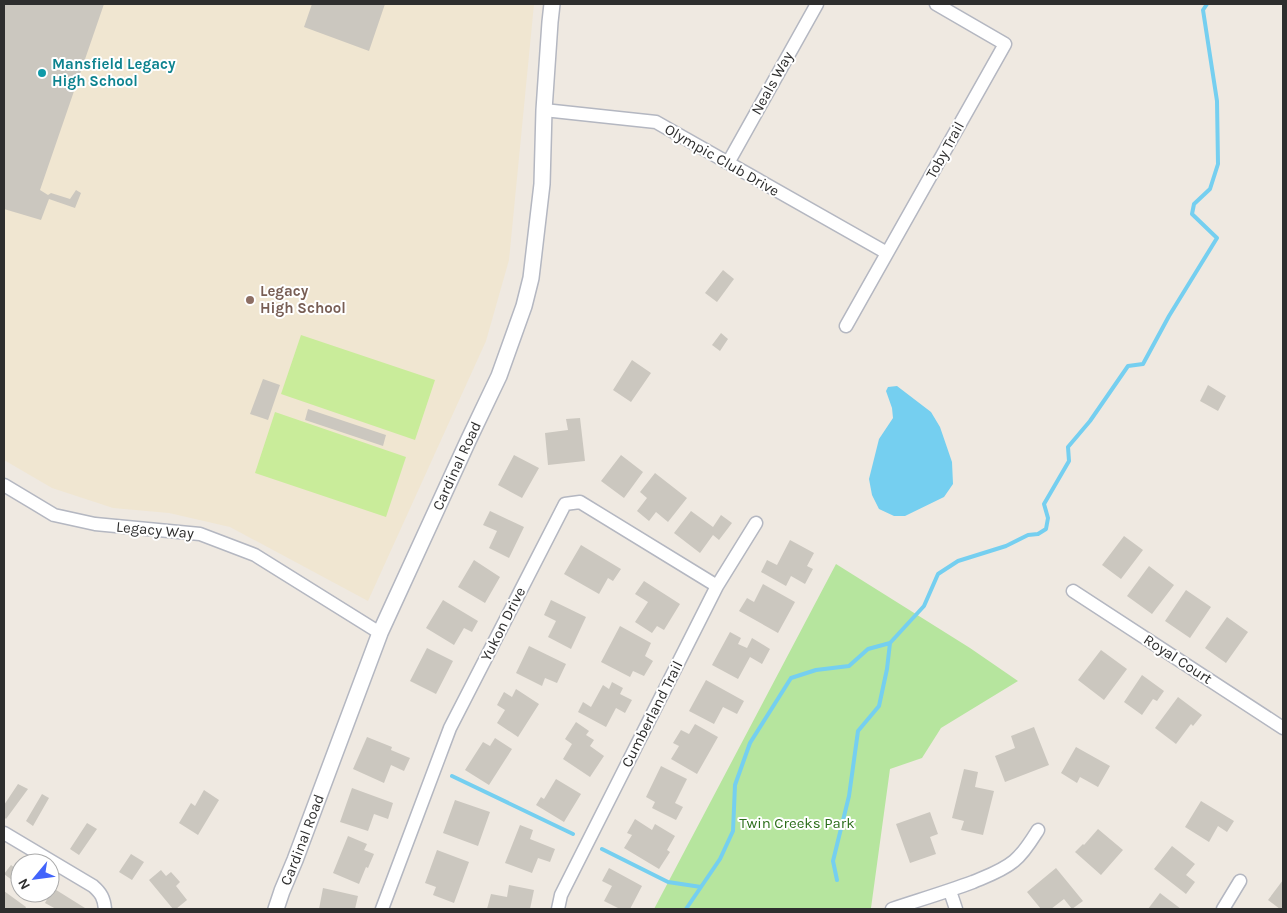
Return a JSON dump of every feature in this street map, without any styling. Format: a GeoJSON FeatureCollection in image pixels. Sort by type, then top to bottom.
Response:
{"type":"FeatureCollection","features":[{"type":"Feature","properties":{"kind":"street","name":"Cardinal Road"},"geometry":{"type":"LineString","coordinates":[[276,909],[380,633],[499,376],[524,306],[531,278],[542,184],[544,110],[552,4]]}},
{"type":"Feature","properties":{"kind":"street","name":"Neals Way"},"geometry":{"type":"LineString","coordinates":[[728,163],[817,4]]}},
{"type":"Feature","properties":{"kind":"street","name":"Toby Trail"},"geometry":{"type":"LineString","coordinates":[[846,326],[1005,44],[936,4]]}},
{"type":"Feature","properties":{"kind":"street","name":"Olympic Club Drive"},"geometry":{"type":"LineString","coordinates":[[544,110],[656,122],[887,253]]}},
{"type":"Feature","properties":{"kind":"street","name":"Legacy Way"},"geometry":{"type":"LineString","coordinates":[[4,484],[54,515],[95,524],[200,534],[255,555],[380,633]]}},
{"type":"Feature","properties":{"kind":"street","name":"Yukon Drive"},"geometry":{"type":"LineString","coordinates":[[382,909],[450,728],[565,504],[580,502],[717,586]]}},
{"type":"Feature","properties":{"kind":"street","name":"Cumberland Trail"},"geometry":{"type":"LineString","coordinates":[[558,909],[562,895],[717,586],[756,523]]}},
{"type":"Feature","properties":{"kind":"street","name":"Royal Court"},"geometry":{"type":"LineString","coordinates":[[1073,591],[1283,728]]}},
{"type":"Feature","properties":{"kind":"street"},"geometry":{"type":"LineString","coordinates":[[892,909],[950,891],[994,873],[1015,861],[1038,830]]}},
{"type":"Feature","properties":{"kind":"street"},"geometry":{"type":"LineString","coordinates":[[4,833],[93,886],[99,891],[105,904]]}},
{"type":"Feature","properties":{"kind":"street"},"geometry":{"type":"LineString","coordinates":[[1223,909],[1240,881]]}},
{"type":"Feature","properties":{"kind":"street"},"geometry":{"type":"LineString","coordinates":[[950,891],[956,909]]}},
{"type":"Feature","properties":{"kind":"shaded area","name":"Legacy High School"},"geometry":{"type":"Polygon","coordinates":[[[4,4],[534,4],[509,260],[486,341],[368,601],[230,527],[169,513],[113,508],[52,488],[4,460],[4,4]]]}},
{"type":"Feature","properties":{"kind":"green space"},"geometry":{"type":"Polygon","coordinates":[[[301,335],[435,380],[415,440],[281,394],[301,335]]]}},
{"type":"Feature","properties":{"kind":"green space"},"geometry":{"type":"Polygon","coordinates":[[[275,412],[406,457],[386,517],[255,473],[275,412]]]}},
{"type":"Feature","properties":{"kind":"green space","name":"Twin Creeks Park"},"geometry":{"type":"Polygon","coordinates":[[[836,564],[970,648],[1018,681],[941,728],[922,758],[890,769],[871,908],[654,909],[836,564]]]}},
{"type":"Feature","properties":{"kind":"water"},"geometry":{"type":"Polygon","coordinates":[[[897,386],[931,412],[940,427],[952,462],[953,484],[944,497],[905,516],[894,516],[879,509],[872,495],[869,479],[879,439],[893,418],[892,408],[886,391],[888,387],[897,386]]]}},
{"type":"Feature","properties":{"kind":"building","name":"Mansfield Legacy High School"},"geometry":{"type":"Polygon","coordinates":[[[4,4],[104,4],[40,190],[48,195],[51,193],[70,199],[76,190],[81,193],[75,208],[49,199],[41,220],[4,209],[4,4]]]}},
{"type":"Feature","properties":{"kind":"building"},"geometry":{"type":"Polygon","coordinates":[[[312,4],[385,4],[369,51],[304,27],[312,4]]]}},
{"type":"Feature","properties":{"kind":"building"},"geometry":{"type":"Polygon","coordinates":[[[723,270],[734,279],[717,302],[705,293],[723,270]]]}},
{"type":"Feature","properties":{"kind":"building"},"geometry":{"type":"Polygon","coordinates":[[[721,333],[728,339],[720,351],[712,345],[721,333]]]}},
{"type":"Feature","properties":{"kind":"building"},"geometry":{"type":"Polygon","coordinates":[[[632,360],[651,373],[631,402],[613,390],[632,360]]]}},
{"type":"Feature","properties":{"kind":"building"},"geometry":{"type":"Polygon","coordinates":[[[263,379],[280,385],[268,420],[250,414],[263,379]]]}},
{"type":"Feature","properties":{"kind":"building"},"geometry":{"type":"Polygon","coordinates":[[[1208,385],[1226,396],[1218,411],[1200,401],[1208,385]]]}},
{"type":"Feature","properties":{"kind":"building"},"geometry":{"type":"Polygon","coordinates":[[[308,409],[386,435],[383,446],[305,420],[308,409]]]}},
{"type":"Feature","properties":{"kind":"building"},"geometry":{"type":"Polygon","coordinates":[[[580,418],[585,461],[548,465],[545,433],[568,430],[566,419],[580,418]]]}},
{"type":"Feature","properties":{"kind":"building"},"geometry":{"type":"Polygon","coordinates":[[[514,455],[539,468],[522,498],[498,485],[514,455]]]}},
{"type":"Feature","properties":{"kind":"building"},"geometry":{"type":"Polygon","coordinates":[[[621,455],[643,472],[624,498],[601,481],[621,455]]]}},
{"type":"Feature","properties":{"kind":"building"},"geometry":{"type":"Polygon","coordinates":[[[655,473],[687,498],[668,522],[656,512],[649,521],[637,511],[647,498],[640,492],[655,473]]]}},
{"type":"Feature","properties":{"kind":"building"},"geometry":{"type":"Polygon","coordinates":[[[490,511],[524,527],[509,558],[489,548],[497,531],[483,525],[490,511]]]}},
{"type":"Feature","properties":{"kind":"building"},"geometry":{"type":"Polygon","coordinates":[[[691,511],[713,527],[721,515],[732,523],[719,540],[713,535],[700,553],[674,533],[691,511]]]}},
{"type":"Feature","properties":{"kind":"building"},"geometry":{"type":"Polygon","coordinates":[[[1124,536],[1143,550],[1121,579],[1102,565],[1124,536]]]}},
{"type":"Feature","properties":{"kind":"building"},"geometry":{"type":"Polygon","coordinates":[[[790,540],[814,553],[807,566],[813,569],[805,584],[791,576],[786,586],[761,572],[767,560],[777,565],[790,540]]]}},
{"type":"Feature","properties":{"kind":"building"},"geometry":{"type":"Polygon","coordinates":[[[581,545],[621,569],[613,581],[608,578],[599,594],[564,574],[581,545]]]}},
{"type":"Feature","properties":{"kind":"building"},"geometry":{"type":"Polygon","coordinates":[[[474,560],[500,577],[485,603],[458,587],[474,560]]]}},
{"type":"Feature","properties":{"kind":"building"},"geometry":{"type":"Polygon","coordinates":[[[1149,566],[1174,585],[1152,614],[1127,596],[1149,566]]]}},
{"type":"Feature","properties":{"kind":"building"},"geometry":{"type":"Polygon","coordinates":[[[644,581],[680,604],[664,630],[657,626],[652,633],[635,622],[648,602],[635,594],[644,581]]]}},
{"type":"Feature","properties":{"kind":"building"},"geometry":{"type":"Polygon","coordinates":[[[763,584],[795,602],[778,633],[739,611],[747,598],[754,602],[763,584]]]}},
{"type":"Feature","properties":{"kind":"building"},"geometry":{"type":"Polygon","coordinates":[[[1186,590],[1211,607],[1190,638],[1165,621],[1186,590]]]}},
{"type":"Feature","properties":{"kind":"building"},"geometry":{"type":"Polygon","coordinates":[[[443,600],[478,621],[472,632],[464,628],[454,645],[426,628],[443,600]]]}},
{"type":"Feature","properties":{"kind":"building"},"geometry":{"type":"Polygon","coordinates":[[[551,600],[586,617],[571,649],[548,637],[556,621],[544,615],[551,600]]]}},
{"type":"Feature","properties":{"kind":"building"},"geometry":{"type":"Polygon","coordinates":[[[1227,617],[1248,632],[1226,663],[1205,648],[1227,617]]]}},
{"type":"Feature","properties":{"kind":"building"},"geometry":{"type":"Polygon","coordinates":[[[620,626],[651,643],[645,656],[653,661],[644,676],[633,671],[630,677],[601,662],[620,626]]]}},
{"type":"Feature","properties":{"kind":"building"},"geometry":{"type":"Polygon","coordinates":[[[730,632],[741,638],[738,644],[747,648],[752,638],[770,649],[762,664],[750,657],[738,679],[712,665],[730,632]]]}},
{"type":"Feature","properties":{"kind":"building"},"geometry":{"type":"Polygon","coordinates":[[[529,646],[566,664],[557,683],[545,678],[542,686],[516,673],[529,646]]]}},
{"type":"Feature","properties":{"kind":"building"},"geometry":{"type":"Polygon","coordinates":[[[427,648],[453,661],[436,694],[410,681],[427,648]]]}},
{"type":"Feature","properties":{"kind":"building"},"geometry":{"type":"Polygon","coordinates":[[[1101,650],[1127,669],[1104,700],[1078,680],[1101,650]]]}},
{"type":"Feature","properties":{"kind":"building"},"geometry":{"type":"Polygon","coordinates":[[[1142,675],[1164,691],[1157,701],[1153,699],[1142,715],[1124,702],[1142,675]]]}},
{"type":"Feature","properties":{"kind":"building"},"geometry":{"type":"Polygon","coordinates":[[[706,680],[744,701],[737,714],[723,707],[714,724],[689,711],[706,680]]]}},
{"type":"Feature","properties":{"kind":"building"},"geometry":{"type":"Polygon","coordinates":[[[612,682],[623,688],[620,694],[632,700],[625,713],[616,708],[606,727],[578,712],[583,702],[591,707],[603,685],[609,689],[612,682]]]}},
{"type":"Feature","properties":{"kind":"building"},"geometry":{"type":"Polygon","coordinates":[[[516,689],[539,704],[518,737],[497,723],[505,710],[497,705],[504,692],[512,697],[516,689]]]}},
{"type":"Feature","properties":{"kind":"building"},"geometry":{"type":"Polygon","coordinates":[[[1178,697],[1202,715],[1193,726],[1191,724],[1176,744],[1155,728],[1178,697]]]}},
{"type":"Feature","properties":{"kind":"building"},"geometry":{"type":"Polygon","coordinates":[[[576,722],[589,731],[586,735],[594,740],[590,746],[604,756],[590,777],[563,759],[572,744],[565,739],[576,722]]]}},
{"type":"Feature","properties":{"kind":"building"},"geometry":{"type":"Polygon","coordinates":[[[695,724],[718,737],[697,774],[671,759],[679,746],[673,743],[681,730],[689,734],[695,724]]]}},
{"type":"Feature","properties":{"kind":"building"},"geometry":{"type":"Polygon","coordinates":[[[1034,727],[1049,765],[1005,782],[995,756],[1015,748],[1011,736],[1034,727]]]}},
{"type":"Feature","properties":{"kind":"building"},"geometry":{"type":"Polygon","coordinates":[[[367,737],[392,747],[391,750],[410,758],[404,771],[391,765],[384,783],[353,769],[367,737]]]}},
{"type":"Feature","properties":{"kind":"building"},"geometry":{"type":"Polygon","coordinates":[[[495,738],[512,749],[489,785],[465,770],[483,742],[490,746],[495,738]]]}},
{"type":"Feature","properties":{"kind":"building"},"geometry":{"type":"Polygon","coordinates":[[[1076,747],[1110,766],[1098,787],[1080,777],[1077,783],[1061,773],[1076,747]]]}},
{"type":"Feature","properties":{"kind":"building"},"geometry":{"type":"Polygon","coordinates":[[[661,766],[687,779],[675,803],[683,807],[676,820],[652,808],[655,802],[646,797],[661,766]]]}},
{"type":"Feature","properties":{"kind":"building"},"geometry":{"type":"Polygon","coordinates":[[[964,769],[978,772],[975,787],[994,791],[983,835],[961,830],[964,821],[952,818],[964,769]]]}},
{"type":"Feature","properties":{"kind":"building"},"geometry":{"type":"Polygon","coordinates":[[[556,779],[581,794],[564,822],[536,805],[541,797],[544,799],[556,779]]]}},
{"type":"Feature","properties":{"kind":"building"},"geometry":{"type":"Polygon","coordinates":[[[18,784],[28,789],[6,819],[4,817],[4,805],[18,784]]]}},
{"type":"Feature","properties":{"kind":"building"},"geometry":{"type":"Polygon","coordinates":[[[352,788],[393,803],[388,819],[374,814],[368,831],[340,822],[352,788]]]}},
{"type":"Feature","properties":{"kind":"building"},"geometry":{"type":"Polygon","coordinates":[[[204,790],[219,800],[198,835],[179,823],[191,803],[195,806],[204,790]]]}},
{"type":"Feature","properties":{"kind":"building"},"geometry":{"type":"Polygon","coordinates":[[[42,794],[49,798],[33,826],[26,821],[42,794]]]}},
{"type":"Feature","properties":{"kind":"building"},"geometry":{"type":"Polygon","coordinates":[[[455,800],[490,812],[478,846],[443,833],[455,800]]]}},
{"type":"Feature","properties":{"kind":"building"},"geometry":{"type":"Polygon","coordinates":[[[1201,801],[1234,821],[1227,832],[1218,826],[1209,842],[1185,827],[1201,801]]]}},
{"type":"Feature","properties":{"kind":"building"},"geometry":{"type":"Polygon","coordinates":[[[930,812],[938,834],[930,837],[936,854],[910,863],[896,824],[930,812]]]}},
{"type":"Feature","properties":{"kind":"building"},"geometry":{"type":"Polygon","coordinates":[[[635,819],[652,830],[655,824],[675,836],[667,850],[670,852],[659,869],[624,848],[632,835],[627,833],[635,819]]]}},
{"type":"Feature","properties":{"kind":"building"},"geometry":{"type":"Polygon","coordinates":[[[87,823],[97,829],[79,855],[70,849],[87,823]]]}},
{"type":"Feature","properties":{"kind":"building"},"geometry":{"type":"Polygon","coordinates":[[[520,825],[533,830],[530,839],[555,849],[550,862],[538,858],[532,873],[505,863],[520,825]]]}},
{"type":"Feature","properties":{"kind":"building"},"geometry":{"type":"Polygon","coordinates":[[[1098,829],[1123,850],[1101,875],[1075,852],[1098,829]]]}},
{"type":"Feature","properties":{"kind":"building"},"geometry":{"type":"Polygon","coordinates":[[[348,836],[367,844],[364,850],[374,854],[359,884],[333,873],[348,836]]]}},
{"type":"Feature","properties":{"kind":"building"},"geometry":{"type":"Polygon","coordinates":[[[1172,846],[1195,864],[1186,875],[1195,882],[1186,894],[1154,869],[1172,846]]]}},
{"type":"Feature","properties":{"kind":"building"},"geometry":{"type":"Polygon","coordinates":[[[437,850],[469,862],[454,903],[433,895],[436,887],[425,883],[437,850]]]}},
{"type":"Feature","properties":{"kind":"building"},"geometry":{"type":"Polygon","coordinates":[[[131,854],[144,862],[132,880],[119,872],[131,854]]]}},
{"type":"Feature","properties":{"kind":"building"},"geometry":{"type":"Polygon","coordinates":[[[10,866],[10,878],[4,874],[10,866]]]}},
{"type":"Feature","properties":{"kind":"building"},"geometry":{"type":"Polygon","coordinates":[[[609,868],[642,886],[630,909],[620,909],[604,901],[612,886],[602,881],[609,868]]]}},
{"type":"Feature","properties":{"kind":"building"},"geometry":{"type":"Polygon","coordinates":[[[1056,868],[1083,901],[1072,909],[1064,899],[1051,909],[1041,909],[1027,892],[1056,868]]]}},
{"type":"Feature","properties":{"kind":"building"},"geometry":{"type":"Polygon","coordinates":[[[161,870],[166,876],[171,872],[180,882],[176,886],[187,900],[176,909],[173,909],[149,880],[161,870]]]}},
{"type":"Feature","properties":{"kind":"building"},"geometry":{"type":"Polygon","coordinates":[[[1283,880],[1283,909],[1280,909],[1268,900],[1283,880]]]}},
{"type":"Feature","properties":{"kind":"building"},"geometry":{"type":"Polygon","coordinates":[[[509,885],[534,890],[530,909],[487,909],[491,894],[507,897],[509,885]]]}},
{"type":"Feature","properties":{"kind":"building"},"geometry":{"type":"Polygon","coordinates":[[[323,888],[358,896],[355,909],[319,909],[323,888]]]}},
{"type":"Feature","properties":{"kind":"building"},"geometry":{"type":"Polygon","coordinates":[[[4,891],[10,895],[10,903],[20,903],[26,907],[25,909],[4,909],[4,891]]]}},
{"type":"Feature","properties":{"kind":"building"},"geometry":{"type":"Polygon","coordinates":[[[60,892],[85,908],[84,909],[56,909],[45,903],[60,903],[60,892]]]}},
{"type":"Feature","properties":{"kind":"building"},"geometry":{"type":"Polygon","coordinates":[[[1160,893],[1181,909],[1148,909],[1160,893]]]}},
{"type":"Feature","properties":{"kind":"waterway"},"geometry":{"type":"LineString","coordinates":[[686,909],[720,859],[733,831],[735,785],[750,743],[791,678],[816,670],[849,666],[868,649],[890,643],[924,606],[938,574],[958,561],[1006,546],[1028,535],[1038,534],[1046,529],[1048,518],[1044,504],[1069,461],[1068,447],[1090,421],[1128,366],[1143,364],[1169,316],[1217,238],[1192,214],[1194,204],[1210,189],[1218,164],[1217,101],[1203,10],[1207,4]]}},
{"type":"Feature","properties":{"kind":"waterway"},"geometry":{"type":"LineString","coordinates":[[837,880],[833,861],[849,796],[858,731],[879,706],[887,669],[890,643]]}},
{"type":"Feature","properties":{"kind":"waterway"},"geometry":{"type":"LineString","coordinates":[[452,776],[573,834]]}},
{"type":"Feature","properties":{"kind":"waterway"},"geometry":{"type":"LineString","coordinates":[[602,849],[668,882],[701,887]]}},
{"type":"Feature","properties":{"kind":"place","name":"Mansfield Legacy High School"},"geometry":{"type":"Point","coordinates":[42,73]}},
{"type":"Feature","properties":{"kind":"place","name":"Legacy High School"},"geometry":{"type":"Point","coordinates":[250,300]}}]}
